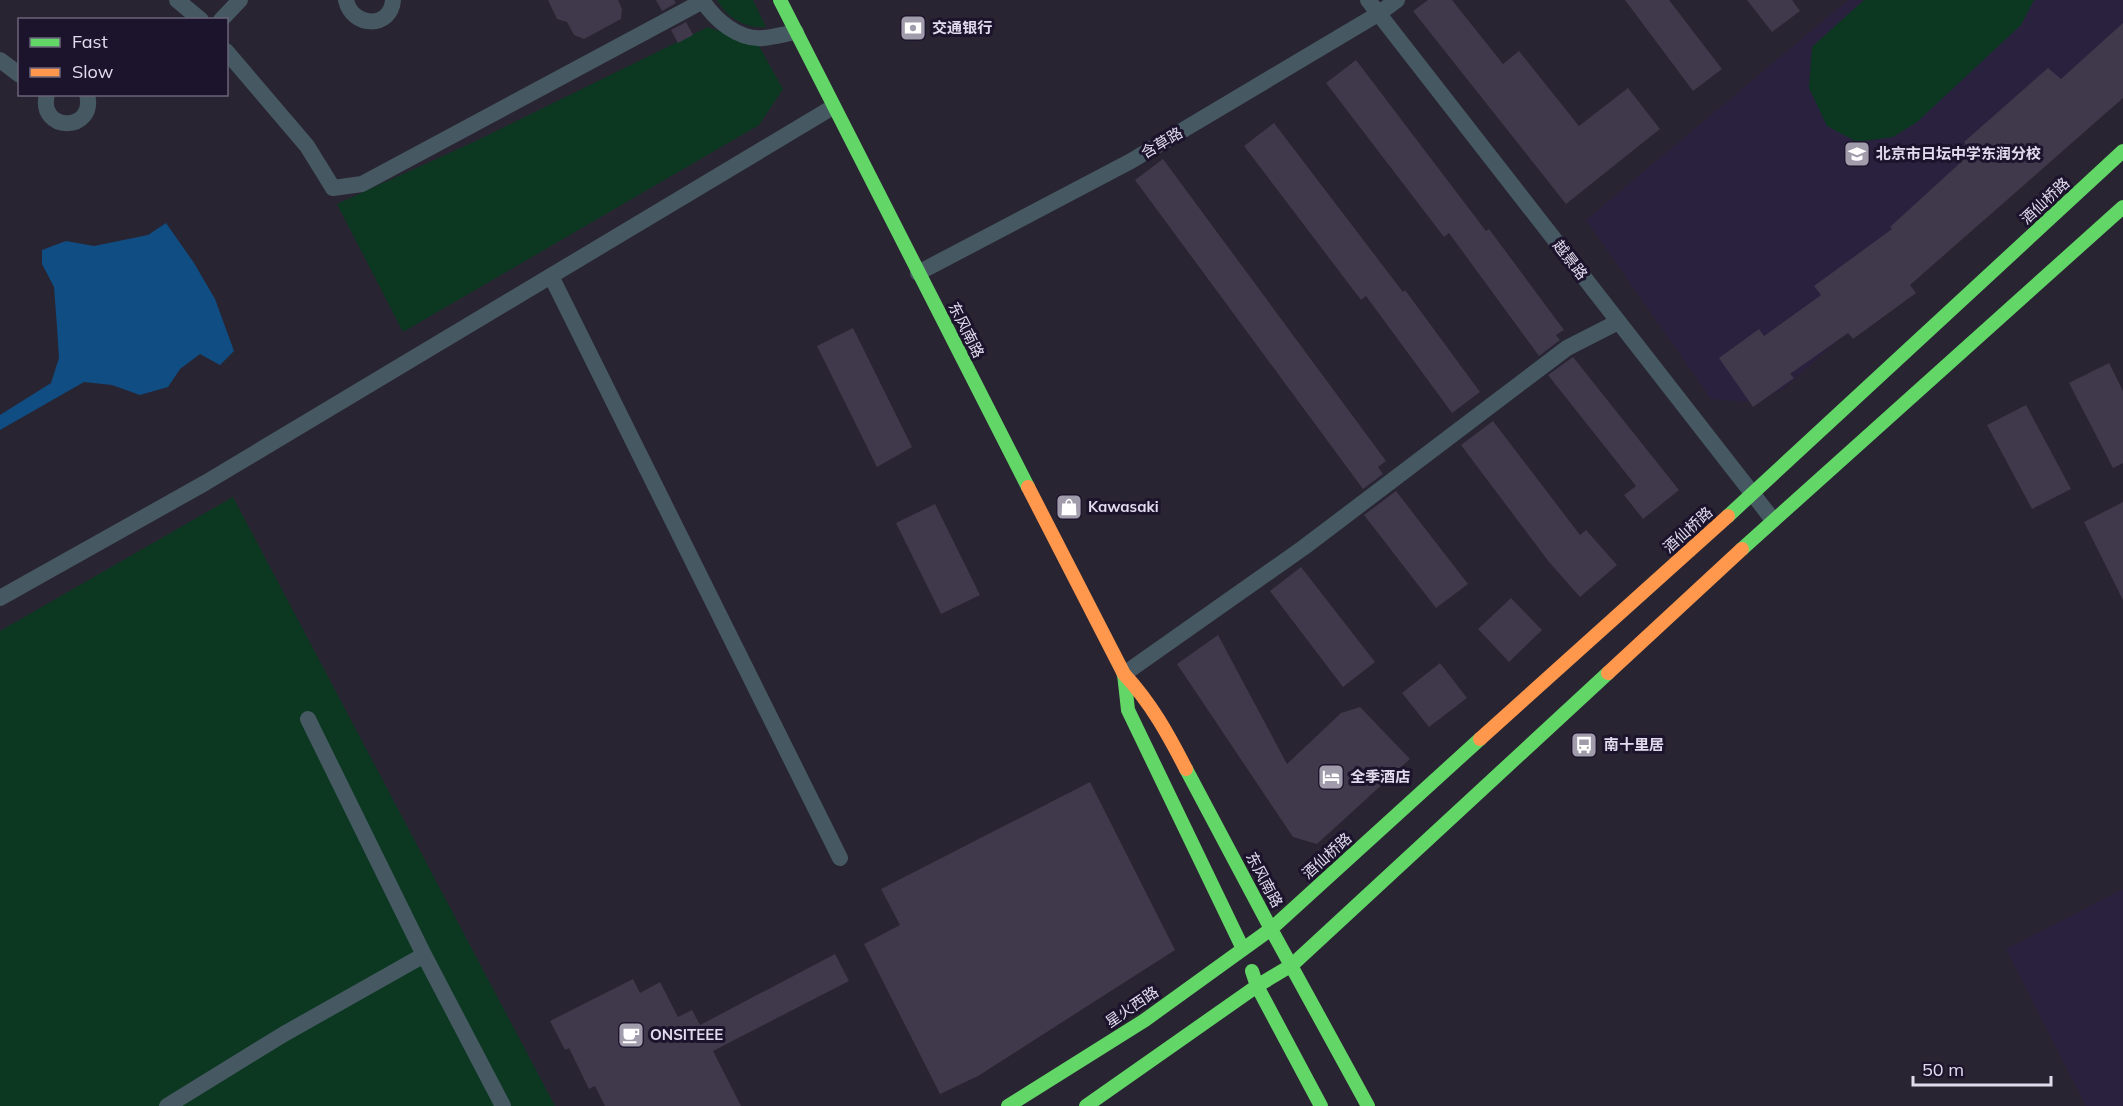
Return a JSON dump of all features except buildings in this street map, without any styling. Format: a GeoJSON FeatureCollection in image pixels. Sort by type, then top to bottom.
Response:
{"type":"FeatureCollection","features":[{"type":"Feature","properties":{"kind":"main road","name":"东风南路"},"geometry":{"type":"LineString","coordinates":[[780,0],[1124,674],[1143,694],[1164,727],[1368,1106]]}},
{"type":"Feature","properties":{"kind":"main road","name":"酒仙桥路"},"geometry":{"type":"LineString","coordinates":[[1271,929],[1753,494],[2123,151]]}},
{"type":"Feature","properties":{"kind":"main road"},"geometry":{"type":"LineString","coordinates":[[1086,1106],[1257,986],[1292,965],[1773,520],[2123,207]]}},
{"type":"Feature","properties":{"kind":"main road","name":"东风南路"},"geometry":{"type":"LineString","coordinates":[[1124,674],[1128,710],[1243,949],[1257,986],[1321,1106]]}},
{"type":"Feature","properties":{"kind":"main road","name":"星火西路"},"geometry":{"type":"LineString","coordinates":[[1008,1106],[1145,1020],[1271,929]]}},
{"type":"Feature","properties":{"kind":"street"},"geometry":{"type":"LineString","coordinates":[[177,0],[199,18]]}},
{"type":"Feature","properties":{"kind":"street"},"geometry":{"type":"LineString","coordinates":[[223,18],[240,0]]}},
{"type":"Feature","properties":{"kind":"street"},"geometry":{"type":"LineString","coordinates":[[346,0],[352,15],[368,22],[380,20],[389,12],[393,0]]}},
{"type":"Feature","properties":{"kind":"street","name":"越景路"},"geometry":{"type":"LineString","coordinates":[[1368,0],[1773,520]]}},
{"type":"Feature","properties":{"kind":"street","name":"含草路"},"geometry":{"type":"LineString","coordinates":[[918,273],[1131,161],[1378,14],[1397,0]]}},
{"type":"Feature","properties":{"kind":"street"},"geometry":{"type":"LineString","coordinates":[[228,53],[307,146],[333,188],[362,184],[703,1],[729,29],[741,34],[761,38],[796,32]]}},
{"type":"Feature","properties":{"kind":"street"},"geometry":{"type":"LineString","coordinates":[[0,60],[18,74]]}},
{"type":"Feature","properties":{"kind":"street"},"geometry":{"type":"LineString","coordinates":[[46,96],[45,103],[51,117],[64,124],[73,123],[82,117],[88,104],[87,96]]}},
{"type":"Feature","properties":{"kind":"street"},"geometry":{"type":"LineString","coordinates":[[0,598],[205,483],[833,107]]}},
{"type":"Feature","properties":{"kind":"street"},"geometry":{"type":"LineString","coordinates":[[551,276],[840,858]]}},
{"type":"Feature","properties":{"kind":"street"},"geometry":{"type":"LineString","coordinates":[[1124,674],[1303,548],[1567,348],[1618,322]]}},
{"type":"Feature","properties":{"kind":"street"},"geometry":{"type":"LineString","coordinates":[[308,719],[424,955],[503,1106]]}},
{"type":"Feature","properties":{"kind":"street"},"geometry":{"type":"LineString","coordinates":[[167,1106],[284,1034],[424,955]]}},
{"type":"Feature","properties":{"kind":"shaded area","name":"北京市日坛中学东润分校"},"geometry":{"type":"Polygon","coordinates":[[[1848,0],[2123,0],[2123,87],[1782,390],[1745,402],[1711,399],[1586,220],[1848,0]]]}},
{"type":"Feature","properties":{"kind":"shaded area"},"geometry":{"type":"Polygon","coordinates":[[[2123,889],[2123,1106],[2086,1106],[2006,949],[2123,889]]]}},
{"type":"Feature","properties":{"kind":"green space"},"geometry":{"type":"Polygon","coordinates":[[[717,0],[753,0],[766,27],[751,26],[738,21],[726,12],[717,0]]]}},
{"type":"Feature","properties":{"kind":"green space"},"geometry":{"type":"Polygon","coordinates":[[[1864,0],[2034,0],[2021,25],[1917,122],[1893,137],[1857,142],[1827,126],[1809,88],[1812,47],[1864,0]]]}},
{"type":"Feature","properties":{"kind":"green space"},"geometry":{"type":"Polygon","coordinates":[[[708,27],[759,46],[783,89],[759,125],[403,332],[337,204],[478,140],[708,27]]]}},
{"type":"Feature","properties":{"kind":"green space"},"geometry":{"type":"Polygon","coordinates":[[[233,497],[555,1106],[0,1106],[0,631],[233,497]]]}},
{"type":"Feature","properties":{"kind":"water"},"geometry":{"type":"Polygon","coordinates":[[[166,223],[194,263],[215,299],[234,351],[220,365],[200,354],[180,369],[168,387],[140,395],[112,385],[84,382],[0,430],[0,415],[51,383],[59,358],[54,287],[42,264],[42,250],[66,241],[94,246],[148,235],[166,223]]]}},
{"type":"Feature","properties":{"kind":"traffic: fast"},"geometry":{"type":"LineString","coordinates":[[780,0],[1028,487]]}},
{"type":"Feature","properties":{"kind":"traffic: fast"},"geometry":{"type":"LineString","coordinates":[[1728,516],[2123,151]]}},
{"type":"Feature","properties":{"kind":"traffic: fast"},"geometry":{"type":"LineString","coordinates":[[1742,549],[2123,207]]}},
{"type":"Feature","properties":{"kind":"traffic: fast"},"geometry":{"type":"LineString","coordinates":[[1086,1106],[1257,986],[1292,965],[1608,673]]}},
{"type":"Feature","properties":{"kind":"traffic: fast"},"geometry":{"type":"LineString","coordinates":[[1124,674],[1128,710],[1243,949]]}},
{"type":"Feature","properties":{"kind":"traffic: fast"},"geometry":{"type":"LineString","coordinates":[[1008,1106],[1145,1020],[1271,929],[1480,739]]}},
{"type":"Feature","properties":{"kind":"traffic: fast"},"geometry":{"type":"LineString","coordinates":[[1186,769],[1271,929]]}},
{"type":"Feature","properties":{"kind":"traffic: fast"},"geometry":{"type":"LineString","coordinates":[[1271,929],[1368,1106]]}},
{"type":"Feature","properties":{"kind":"traffic: fast"},"geometry":{"type":"LineString","coordinates":[[1252,971],[1257,986],[1321,1106]]}},
{"type":"Feature","properties":{"kind":"traffic: slow"},"geometry":{"type":"LineString","coordinates":[[1028,487],[1124,674],[1143,696],[1173,743],[1186,769]]}},
{"type":"Feature","properties":{"kind":"traffic: slow"},"geometry":{"type":"LineString","coordinates":[[1480,739],[1728,516]]}},
{"type":"Feature","properties":{"kind":"traffic: slow"},"geometry":{"type":"LineString","coordinates":[[1608,673],[1742,549]]}},
{"type":"Feature","properties":{"kind":"place","name":"交通银行"},"geometry":{"type":"Point","coordinates":[913,28]}},
{"type":"Feature","properties":{"kind":"place","name":"北京市日坛中学东润分校"},"geometry":{"type":"Point","coordinates":[1857,154]}},
{"type":"Feature","properties":{"kind":"place","name":"Kawasaki"},"geometry":{"type":"Point","coordinates":[1069,507]}},
{"type":"Feature","properties":{"kind":"place","name":"南十里居"},"geometry":{"type":"Point","coordinates":[1584,745]}},
{"type":"Feature","properties":{"kind":"place","name":"全季酒店"},"geometry":{"type":"Point","coordinates":[1331,777]}},
{"type":"Feature","properties":{"kind":"place","name":"ONSITEEE"},"geometry":{"type":"Point","coordinates":[631,1035]}}]}
